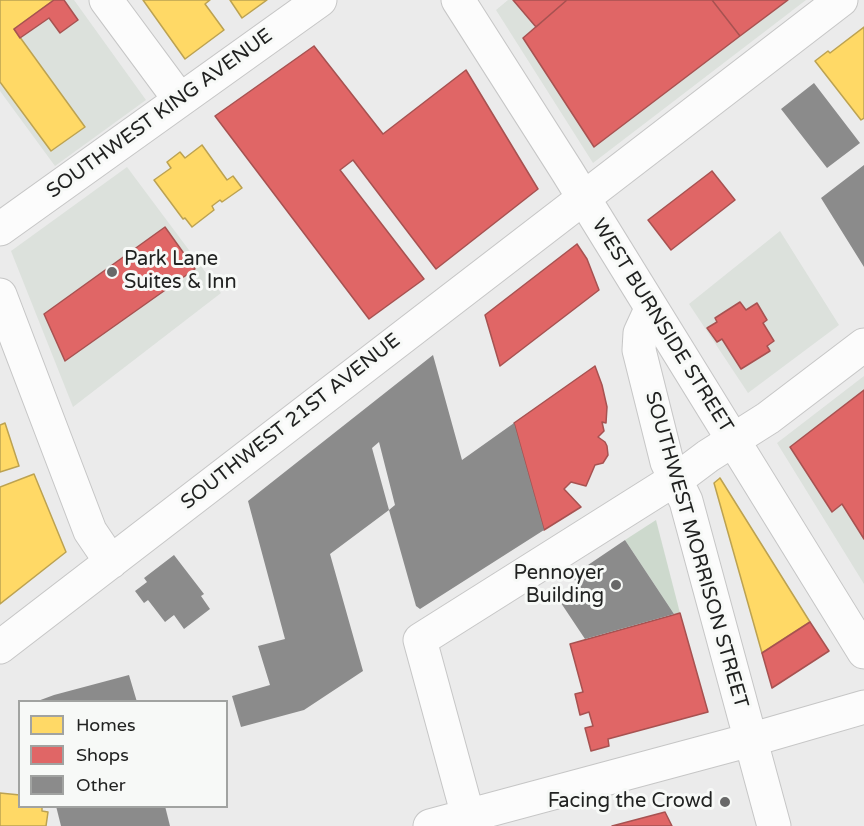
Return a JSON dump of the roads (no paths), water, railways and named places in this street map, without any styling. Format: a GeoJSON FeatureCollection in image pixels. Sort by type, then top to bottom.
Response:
{"type":"FeatureCollection","features":[{"type":"Feature","properties":{"kind":"street"},"geometry":{"type":"LineString","coordinates":[[106,0],[180,100]]}},
{"type":"Feature","properties":{"kind":"street","name":"SOUTHWEST KING AVENUE"},"geometry":{"type":"LineString","coordinates":[[0,229],[320,0]]}},
{"type":"Feature","properties":{"kind":"street","name":"WEST BURNSIDE STREET"},"geometry":{"type":"LineString","coordinates":[[458,0],[864,652]]}},
{"type":"Feature","properties":{"kind":"street","name":"SOUTHWEST 21ST AVENUE"},"geometry":{"type":"LineString","coordinates":[[0,647],[841,0]]}},
{"type":"Feature","properties":{"kind":"street"},"geometry":{"type":"LineString","coordinates":[[0,295],[90,531],[111,562]]}},
{"type":"Feature","properties":{"kind":"street","name":"SOUTHWEST MORRISON STREET"},"geometry":{"type":"LineString","coordinates":[[651,309],[640,333],[639,350],[667,462],[686,501],[774,826]]}},
{"type":"Feature","properties":{"kind":"street"},"geometry":{"type":"LineString","coordinates":[[468,816],[420,640],[733,441],[773,414],[864,345]]}},
{"type":"Feature","properties":{"kind":"street"},"geometry":{"type":"LineString","coordinates":[[430,826],[864,707]]}},
{"type":"Feature","properties":{"kind":"place","name":"Park Lane Suites & Inn"},"geometry":{"type":"Point","coordinates":[112,272]}},
{"type":"Feature","properties":{"kind":"place","name":"Pennoyer Building"},"geometry":{"type":"Point","coordinates":[616,585]}},
{"type":"Feature","properties":{"kind":"place","name":"Facing the Crowd"},"geometry":{"type":"Point","coordinates":[725,802]}}]}
